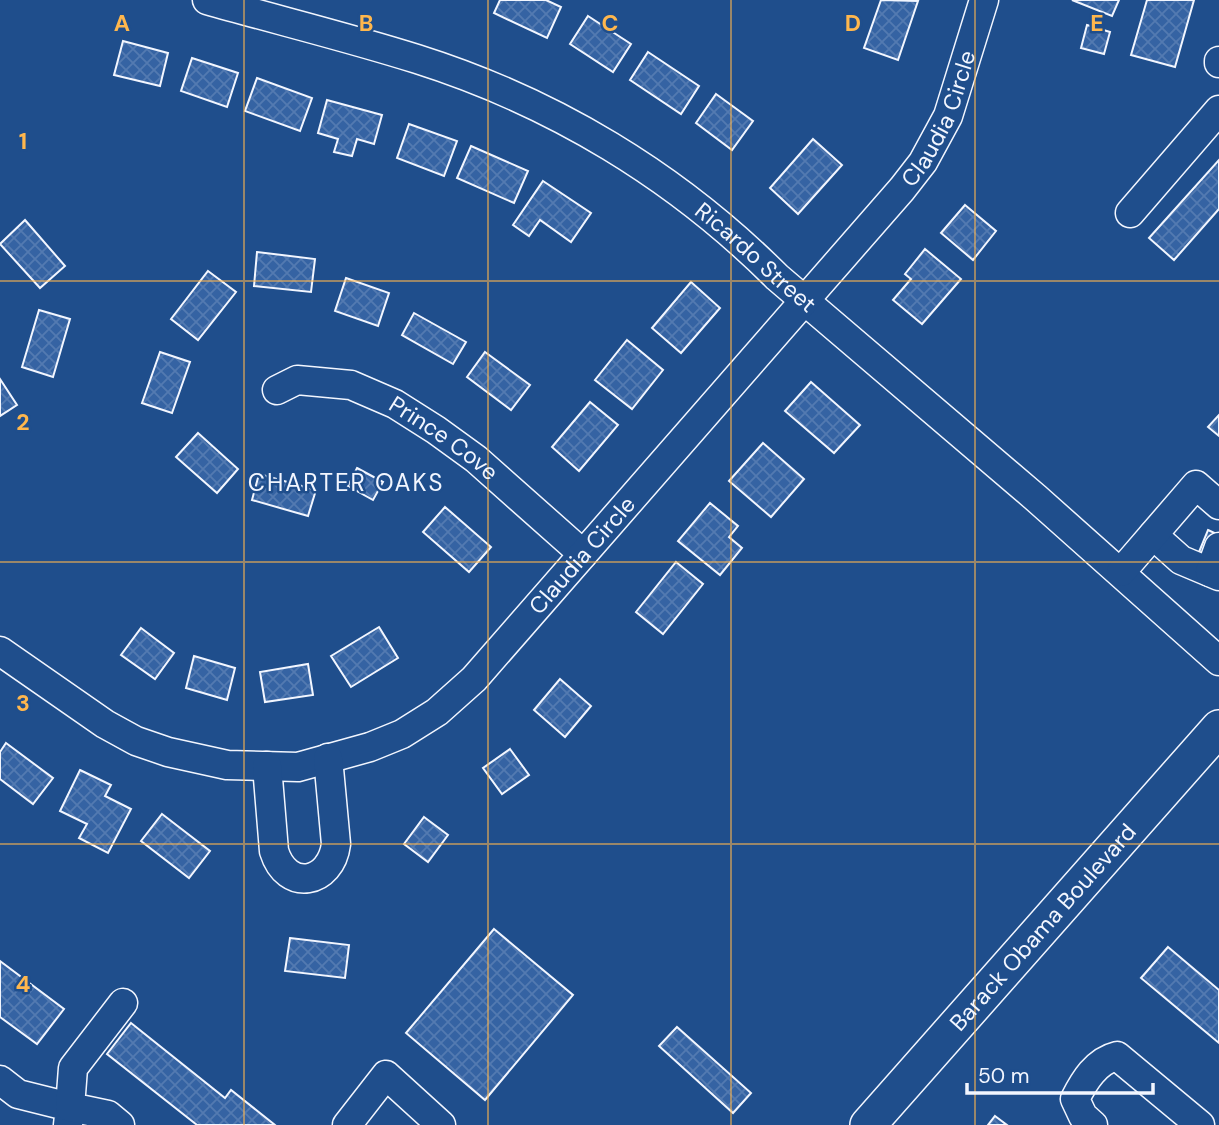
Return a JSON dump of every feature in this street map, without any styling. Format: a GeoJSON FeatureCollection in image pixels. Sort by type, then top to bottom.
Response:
{"type":"FeatureCollection","features":[{"type":"Feature","properties":{"kind":"main road","name":"Barack Obama Boulevard"},"geometry":{"type":"LineString","coordinates":[[868,1125],[1219,728]]}},
{"type":"Feature","properties":{"kind":"street","name":"Ricardo Street"},"geometry":{"type":"LineString","coordinates":[[207,0],[417,59],[478,81],[558,115],[647,168],[747,248],[776,277],[1121,572],[1219,661]]}},
{"type":"Feature","properties":{"kind":"street","name":"Claudia Circle"},"geometry":{"type":"LineString","coordinates":[[0,651],[105,724],[136,741],[200,760],[227,765],[299,766],[370,747],[402,734],[445,705],[474,679],[902,189],[936,141],[948,116],[984,0]]}},
{"type":"Feature","properties":{"kind":"street"},"geometry":{"type":"LineString","coordinates":[[1130,213],[1219,110]]}},
{"type":"Feature","properties":{"kind":"street","name":"Prince Cove"},"geometry":{"type":"LineString","coordinates":[[277,390],[297,380],[351,386],[394,404],[476,459],[583,554]]}},
{"type":"Feature","properties":{"kind":"street"},"geometry":{"type":"LineString","coordinates":[[1121,572],[1196,485],[1219,505]]}},
{"type":"Feature","properties":{"kind":"street"},"geometry":{"type":"LineString","coordinates":[[1153,536],[1181,560],[1216,565]]}},
{"type":"Feature","properties":{"kind":"street"},"geometry":{"type":"LineString","coordinates":[[267,766],[274,851],[278,864],[298,879],[308,878],[327,868],[334,857],[336,844],[328,758]]}},
{"type":"Feature","properties":{"kind":"street"},"geometry":{"type":"LineString","coordinates":[[69,1116],[73,1068],[123,1003]]}},
{"type":"Feature","properties":{"kind":"street"},"geometry":{"type":"LineString","coordinates":[[1093,1125],[1083,1116],[1075,1099],[1084,1082],[1106,1059],[1117,1056],[1200,1125]]}},
{"type":"Feature","properties":{"kind":"street"},"geometry":{"type":"LineString","coordinates":[[347,1125],[386,1075],[441,1125]]}},
{"type":"Feature","properties":{"kind":"street"},"geometry":{"type":"LineString","coordinates":[[0,1080],[18,1094],[69,1116],[108,1115],[120,1125]]}},
{"type":"Feature","properties":{"kind":"building"},"geometry":{"type":"Polygon","coordinates":[[[500,0],[546,0],[561,7],[547,38],[494,13],[500,0]]]}},
{"type":"Feature","properties":{"kind":"building"},"geometry":{"type":"Polygon","coordinates":[[[881,0],[918,1],[898,60],[864,48],[881,0]]]}},
{"type":"Feature","properties":{"kind":"building"},"geometry":{"type":"Polygon","coordinates":[[[1072,0],[1119,0],[1112,16],[1072,0]]]}},
{"type":"Feature","properties":{"kind":"building"},"geometry":{"type":"Polygon","coordinates":[[[1147,0],[1194,0],[1175,67],[1131,55],[1147,0]]]}},
{"type":"Feature","properties":{"kind":"building"},"geometry":{"type":"Polygon","coordinates":[[[588,16],[631,44],[613,72],[570,44],[588,16]]]}},
{"type":"Feature","properties":{"kind":"building"},"geometry":{"type":"Polygon","coordinates":[[[1087,25],[1110,32],[1104,54],[1081,48],[1087,25]]]}},
{"type":"Feature","properties":{"kind":"building"},"geometry":{"type":"Polygon","coordinates":[[[123,41],[168,53],[160,86],[114,75],[123,41]]]}},
{"type":"Feature","properties":{"kind":"building"},"geometry":{"type":"Polygon","coordinates":[[[648,52],[699,86],[681,114],[630,80],[648,52]]]}},
{"type":"Feature","properties":{"kind":"building"},"geometry":{"type":"Polygon","coordinates":[[[192,58],[238,73],[227,107],[181,91],[192,58]]]}},
{"type":"Feature","properties":{"kind":"building"},"geometry":{"type":"Polygon","coordinates":[[[257,78],[312,98],[300,131],[245,111],[257,78]]]}},
{"type":"Feature","properties":{"kind":"building"},"geometry":{"type":"Polygon","coordinates":[[[716,94],[753,121],[732,150],[696,123],[716,94]]]}},
{"type":"Feature","properties":{"kind":"building"},"geometry":{"type":"Polygon","coordinates":[[[327,100],[382,115],[374,144],[357,139],[352,156],[334,152],[338,139],[318,133],[327,100]]]}},
{"type":"Feature","properties":{"kind":"building"},"geometry":{"type":"Polygon","coordinates":[[[409,124],[457,141],[444,176],[397,158],[409,124]]]}},
{"type":"Feature","properties":{"kind":"building"},"geometry":{"type":"Polygon","coordinates":[[[813,139],[842,165],[798,214],[770,188],[813,139]]]}},
{"type":"Feature","properties":{"kind":"building"},"geometry":{"type":"Polygon","coordinates":[[[471,146],[528,171],[514,203],[457,178],[471,146]]]}},
{"type":"Feature","properties":{"kind":"building"},"geometry":{"type":"Polygon","coordinates":[[[1219,160],[1219,209],[1174,260],[1149,238],[1219,160]]]}},
{"type":"Feature","properties":{"kind":"building"},"geometry":{"type":"Polygon","coordinates":[[[543,181],[591,213],[571,242],[540,220],[529,236],[513,225],[543,181]]]}},
{"type":"Feature","properties":{"kind":"building"},"geometry":{"type":"Polygon","coordinates":[[[965,205],[996,231],[973,260],[941,233],[965,205]]]}},
{"type":"Feature","properties":{"kind":"building"},"geometry":{"type":"Polygon","coordinates":[[[25,220],[65,266],[40,288],[0,244],[25,220]]]}},
{"type":"Feature","properties":{"kind":"building"},"geometry":{"type":"Polygon","coordinates":[[[925,249],[961,279],[922,324],[893,300],[911,279],[905,274],[925,249]]]}},
{"type":"Feature","properties":{"kind":"building"},"geometry":{"type":"Polygon","coordinates":[[[257,252],[315,259],[311,292],[254,286],[257,252]]]}},
{"type":"Feature","properties":{"kind":"building"},"geometry":{"type":"Polygon","coordinates":[[[208,271],[236,292],[198,340],[171,319],[208,271]]]}},
{"type":"Feature","properties":{"kind":"building"},"geometry":{"type":"Polygon","coordinates":[[[346,278],[389,293],[378,326],[335,311],[346,278]]]}},
{"type":"Feature","properties":{"kind":"building"},"geometry":{"type":"Polygon","coordinates":[[[691,282],[720,308],[681,353],[652,328],[691,282]]]}},
{"type":"Feature","properties":{"kind":"building"},"geometry":{"type":"Polygon","coordinates":[[[39,310],[70,319],[53,377],[22,367],[39,310]]]}},
{"type":"Feature","properties":{"kind":"building"},"geometry":{"type":"Polygon","coordinates":[[[414,313],[466,342],[453,364],[402,335],[414,313]]]}},
{"type":"Feature","properties":{"kind":"building"},"geometry":{"type":"Polygon","coordinates":[[[627,340],[663,370],[632,409],[595,380],[627,340]]]}},
{"type":"Feature","properties":{"kind":"building"},"geometry":{"type":"Polygon","coordinates":[[[160,352],[190,362],[172,413],[142,403],[160,352]]]}},
{"type":"Feature","properties":{"kind":"building"},"geometry":{"type":"Polygon","coordinates":[[[485,352],[530,385],[511,410],[467,377],[485,352]]]}},
{"type":"Feature","properties":{"kind":"building"},"geometry":{"type":"Polygon","coordinates":[[[0,379],[17,405],[0,416],[0,379]]]}},
{"type":"Feature","properties":{"kind":"building"},"geometry":{"type":"Polygon","coordinates":[[[811,382],[860,425],[834,453],[785,411],[811,382]]]}},
{"type":"Feature","properties":{"kind":"building"},"geometry":{"type":"Polygon","coordinates":[[[590,402],[618,425],[579,471],[552,447],[590,402]]]}},
{"type":"Feature","properties":{"kind":"building"},"geometry":{"type":"Polygon","coordinates":[[[1219,415],[1219,436],[1208,427],[1219,415]]]}},
{"type":"Feature","properties":{"kind":"building"},"geometry":{"type":"Polygon","coordinates":[[[198,433],[238,469],[217,493],[176,457],[198,433]]]}},
{"type":"Feature","properties":{"kind":"building"},"geometry":{"type":"Polygon","coordinates":[[[763,443],[804,479],[771,517],[729,481],[763,443]]]}},
{"type":"Feature","properties":{"kind":"building"},"geometry":{"type":"Polygon","coordinates":[[[357,468],[383,482],[373,500],[348,486],[357,468]]]}},
{"type":"Feature","properties":{"kind":"building"},"geometry":{"type":"Polygon","coordinates":[[[259,474],[316,490],[308,516],[252,500],[259,474]]]}},
{"type":"Feature","properties":{"kind":"building"},"geometry":{"type":"Polygon","coordinates":[[[710,503],[738,526],[729,537],[742,548],[720,575],[678,541],[710,503]]]}},
{"type":"Feature","properties":{"kind":"building"},"geometry":{"type":"Polygon","coordinates":[[[445,507],[491,547],[469,572],[423,532],[445,507]]]}},
{"type":"Feature","properties":{"kind":"building"},"geometry":{"type":"Polygon","coordinates":[[[1208,530],[1219,535],[1219,560],[1199,552],[1208,530]]]}},
{"type":"Feature","properties":{"kind":"building"},"geometry":{"type":"Polygon","coordinates":[[[676,562],[703,584],[663,634],[636,612],[676,562]]]}},
{"type":"Feature","properties":{"kind":"building"},"geometry":{"type":"Polygon","coordinates":[[[379,627],[398,658],[351,687],[331,656],[379,627]]]}},
{"type":"Feature","properties":{"kind":"building"},"geometry":{"type":"Polygon","coordinates":[[[141,628],[174,653],[155,679],[121,655],[141,628]]]}},
{"type":"Feature","properties":{"kind":"building"},"geometry":{"type":"Polygon","coordinates":[[[194,656],[235,668],[227,700],[186,688],[194,656]]]}},
{"type":"Feature","properties":{"kind":"building"},"geometry":{"type":"Polygon","coordinates":[[[308,664],[313,695],[265,702],[260,672],[308,664]]]}},
{"type":"Feature","properties":{"kind":"building"},"geometry":{"type":"Polygon","coordinates":[[[560,679],[591,706],[565,737],[534,710],[560,679]]]}},
{"type":"Feature","properties":{"kind":"building"},"geometry":{"type":"Polygon","coordinates":[[[6,743],[53,778],[33,804],[0,779],[0,752],[6,743]]]}},
{"type":"Feature","properties":{"kind":"building"},"geometry":{"type":"Polygon","coordinates":[[[510,749],[529,775],[502,794],[483,768],[510,749]]]}},
{"type":"Feature","properties":{"kind":"building"},"geometry":{"type":"Polygon","coordinates":[[[80,770],[111,785],[105,796],[131,809],[108,853],[79,838],[87,824],[60,811],[80,770]]]}},
{"type":"Feature","properties":{"kind":"building"},"geometry":{"type":"Polygon","coordinates":[[[162,814],[210,851],[189,878],[141,841],[162,814]]]}},
{"type":"Feature","properties":{"kind":"building"},"geometry":{"type":"Polygon","coordinates":[[[424,817],[448,835],[428,862],[404,844],[424,817]]]}},
{"type":"Feature","properties":{"kind":"building"},"geometry":{"type":"Polygon","coordinates":[[[494,929],[573,995],[485,1100],[406,1033],[494,929]]]}},
{"type":"Feature","properties":{"kind":"building"},"geometry":{"type":"Polygon","coordinates":[[[290,938],[349,945],[345,978],[285,971],[290,938]]]}},
{"type":"Feature","properties":{"kind":"building"},"geometry":{"type":"Polygon","coordinates":[[[1168,947],[1219,990],[1219,1043],[1141,978],[1168,947]]]}},
{"type":"Feature","properties":{"kind":"building"},"geometry":{"type":"Polygon","coordinates":[[[0,961],[64,1009],[37,1044],[0,1017],[0,961]]]}},
{"type":"Feature","properties":{"kind":"building"},"geometry":{"type":"Polygon","coordinates":[[[131,1023],[225,1098],[231,1090],[275,1125],[197,1125],[107,1054],[131,1023]]]}},
{"type":"Feature","properties":{"kind":"building"},"geometry":{"type":"Polygon","coordinates":[[[677,1027],[751,1093],[733,1113],[659,1046],[677,1027]]]}},
{"type":"Feature","properties":{"kind":"building"},"geometry":{"type":"Polygon","coordinates":[[[995,1116],[1007,1125],[988,1125],[995,1116]]]}},
{"type":"Feature","properties":{"kind":"district","name":"CHARTER OAKS"},"geometry":{"type":"Point","coordinates":[346,483]}}]}
